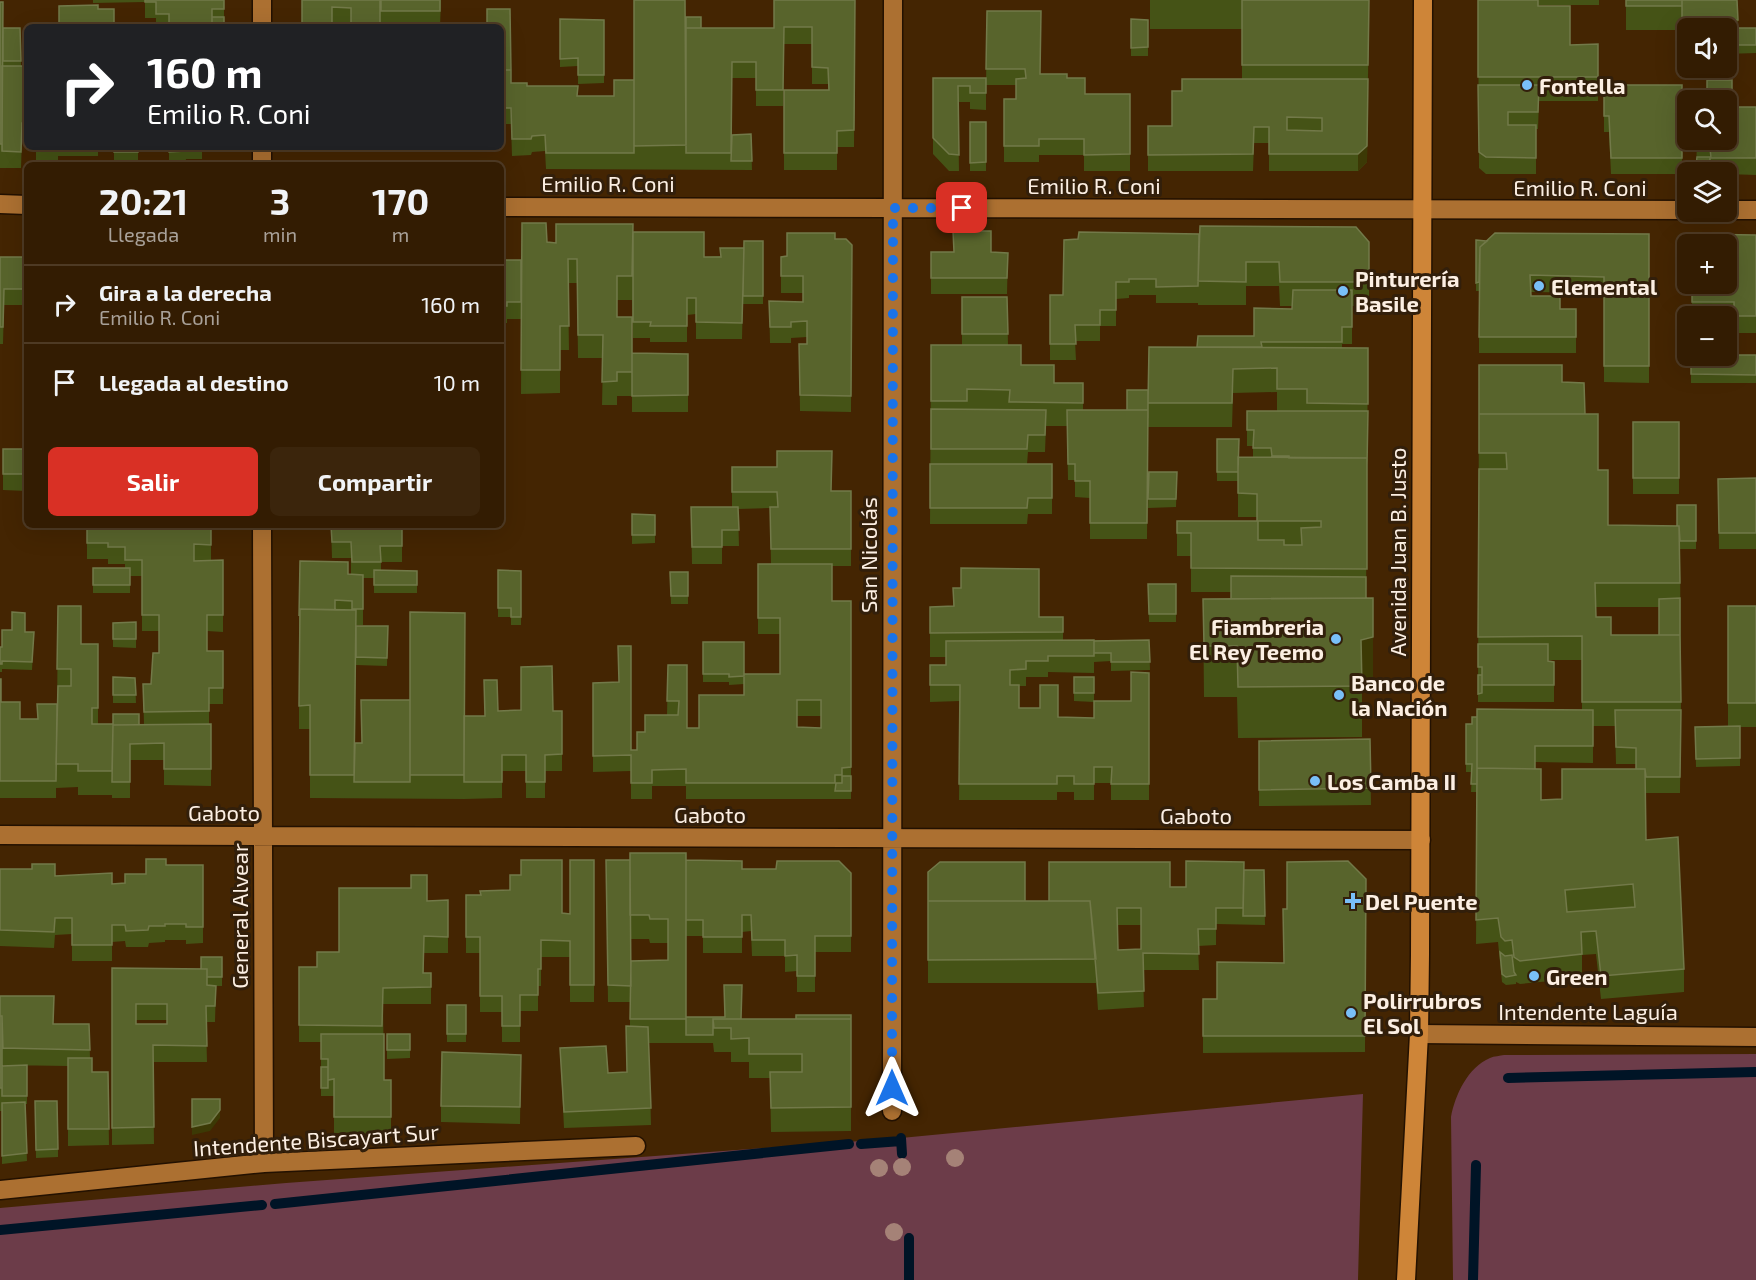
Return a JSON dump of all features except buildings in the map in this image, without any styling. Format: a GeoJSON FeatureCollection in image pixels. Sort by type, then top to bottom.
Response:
{"type":"FeatureCollection","features":[{"type":"Feature","properties":{"kind":"main road","name":"Avenida Juan B. Justo"},"geometry":{"type":"LineString","coordinates":[[1406,1280],[1419,1034],[1423,0]]}},
{"type":"Feature","properties":{"kind":"street"},"geometry":{"type":"LineString","coordinates":[[262,0],[262,24]]}},
{"type":"Feature","properties":{"kind":"street","name":"San Nicolás"},"geometry":{"type":"LineString","coordinates":[[892,1111],[893,0]]}},
{"type":"Feature","properties":{"kind":"street"},"geometry":{"type":"LineString","coordinates":[[0,204],[24,205]]}},
{"type":"Feature","properties":{"kind":"street","name":"Emilio R. Coni"},"geometry":{"type":"LineString","coordinates":[[504,207],[1677,210]]}},
{"type":"Feature","properties":{"kind":"street"},"geometry":{"type":"LineString","coordinates":[[1737,210],[1756,210]]}},
{"type":"Feature","properties":{"kind":"street","name":"General Alvear"},"geometry":{"type":"LineString","coordinates":[[262,528],[264,1163]]}},
{"type":"Feature","properties":{"kind":"street","name":"Gaboto"},"geometry":{"type":"LineString","coordinates":[[0,835],[1421,840]]}},
{"type":"Feature","properties":{"kind":"street","name":"Intendente Laguía"},"geometry":{"type":"LineString","coordinates":[[1419,1034],[1756,1037]]}},
{"type":"Feature","properties":{"kind":"street","name":"Intendente Biscayart Sur"},"geometry":{"type":"LineString","coordinates":[[0,1190],[264,1163],[636,1146]]}},
{"type":"Feature","properties":{"kind":"shaded area"},"geometry":{"type":"Polygon","coordinates":[[[1756,1054],[1756,1280],[1453,1280],[1451,1117],[1464,1083],[1482,1062],[1504,1055],[1756,1054]]]}},
{"type":"Feature","properties":{"kind":"shaded area"},"geometry":{"type":"Polygon","coordinates":[[[1363,1094],[1358,1280],[0,1280],[0,1208],[286,1183],[901,1138],[1363,1094]]]}},
{"type":"Feature","properties":{"kind":"waterway"},"geometry":{"type":"LineString","coordinates":[[1508,1078],[1755,1072]]}},
{"type":"Feature","properties":{"kind":"waterway"},"geometry":{"type":"LineString","coordinates":[[901,1138],[902,1154]]}},
{"type":"Feature","properties":{"kind":"waterway"},"geometry":{"type":"LineString","coordinates":[[861,1144],[901,1141]]}},
{"type":"Feature","properties":{"kind":"waterway"},"geometry":{"type":"LineString","coordinates":[[275,1204],[849,1144]]}},
{"type":"Feature","properties":{"kind":"waterway"},"geometry":{"type":"LineString","coordinates":[[1473,1280],[1476,1165]]}},
{"type":"Feature","properties":{"kind":"waterway"},"geometry":{"type":"LineString","coordinates":[[0,1230],[262,1205]]}},
{"type":"Feature","properties":{"kind":"waterway"},"geometry":{"type":"LineString","coordinates":[[909,1238],[909,1280]]}},
{"type":"Feature","properties":{"kind":"place","name":"Fontella"},"geometry":{"type":"Point","coordinates":[1527,85]}},
{"type":"Feature","properties":{"kind":"place","name":"Elemental"},"geometry":{"type":"Point","coordinates":[1539,286]}},
{"type":"Feature","properties":{"kind":"place","name":"Pinturería Basile"},"geometry":{"type":"Point","coordinates":[1343,291]}},
{"type":"Feature","properties":{"kind":"place","name":"Fiambreria El Rey Teemo"},"geometry":{"type":"Point","coordinates":[1336,639]}},
{"type":"Feature","properties":{"kind":"place","name":"Banco de la Nación"},"geometry":{"type":"Point","coordinates":[1339,695]}},
{"type":"Feature","properties":{"kind":"place","name":"Los Camba II"},"geometry":{"type":"Point","coordinates":[1315,781]}},
{"type":"Feature","properties":{"kind":"place","name":"Del Puente"},"geometry":{"type":"Point","coordinates":[1353,901]}},
{"type":"Feature","properties":{"kind":"place","name":"Green"},"geometry":{"type":"Point","coordinates":[1534,976]}},
{"type":"Feature","properties":{"kind":"place","name":"Polirrubros El Sol"},"geometry":{"type":"Point","coordinates":[1351,1013]}},
{"type":"Feature","properties":{"kind":"route"},"geometry":{"type":"LineString","coordinates":[[892,1088],[893,208],[962,208]]}}]}
